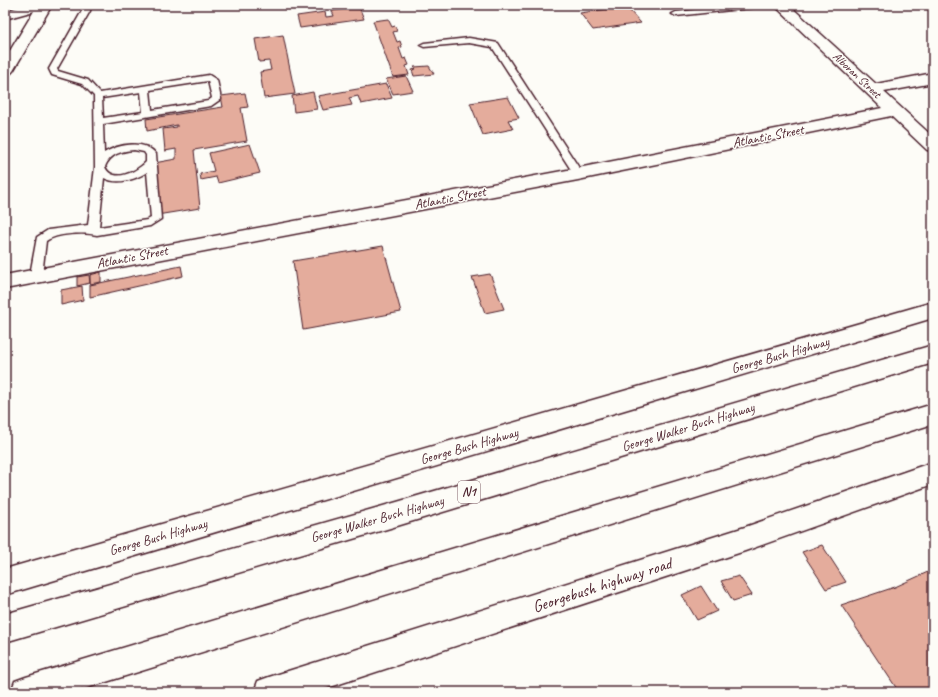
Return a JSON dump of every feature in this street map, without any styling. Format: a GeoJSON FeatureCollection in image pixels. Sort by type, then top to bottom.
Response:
{"type":"FeatureCollection","features":[{"type":"Feature","properties":{"kind":"main road"},"geometry":{"type":"LineString","coordinates":[[5,15],[24,11],[36,5]]}},
{"type":"Feature","properties":{"kind":"main road"},"geometry":{"type":"LineString","coordinates":[[5,71],[45,5]]}},
{"type":"Feature","properties":{"kind":"main road","name":"Alboran Street"},"geometry":{"type":"LineString","coordinates":[[781,5],[933,146]]}},
{"type":"Feature","properties":{"kind":"main road"},"geometry":{"type":"LineString","coordinates":[[872,90],[933,78]]}},
{"type":"Feature","properties":{"kind":"main road","name":"Atlantic Street"},"geometry":{"type":"LineString","coordinates":[[5,282],[578,174],[895,110]]}},
{"type":"Feature","properties":{"kind":"main road","name":"George Bush Highway"},"geometry":{"type":"LineString","coordinates":[[5,582],[933,310]]}},
{"type":"Feature","properties":{"kind":"main road","name":"George Walker Bush Highway"},"geometry":{"type":"LineString","coordinates":[[5,628],[413,509],[933,354]]}},
{"type":"Feature","properties":{"kind":"main road"},"geometry":{"type":"LineString","coordinates":[[26,692],[933,414]]}},
{"type":"Feature","properties":{"kind":"main road","name":"Georgebush highway road"},"geometry":{"type":"LineString","coordinates":[[269,692],[745,539],[933,473]]}},
{"type":"Feature","properties":{"kind":"lane"},"geometry":{"type":"LineString","coordinates":[[87,5],[86,11],[53,69],[54,74],[85,82],[98,96],[100,167],[92,228]]}},
{"type":"Feature","properties":{"kind":"lane"},"geometry":{"type":"LineString","coordinates":[[676,14],[759,5]]}},
{"type":"Feature","properties":{"kind":"lane"},"geometry":{"type":"LineString","coordinates":[[424,45],[483,40],[495,45],[578,174]]}},
{"type":"Feature","properties":{"kind":"lane"},"geometry":{"type":"LineString","coordinates":[[98,96],[209,78],[213,80],[217,99],[211,103],[98,122]]}},
{"type":"Feature","properties":{"kind":"lane"},"geometry":{"type":"LineString","coordinates":[[145,88],[148,113]]}},
{"type":"Feature","properties":{"kind":"lane"},"geometry":{"type":"LineString","coordinates":[[36,275],[41,240],[48,234],[92,228],[97,231],[150,223],[156,219],[150,154],[147,150],[134,147],[126,148],[105,157],[100,167]]}},
{"type":"Feature","properties":{"kind":"lane"},"geometry":{"type":"LineString","coordinates":[[100,167],[101,171],[105,175],[110,177],[126,178],[142,172],[151,163]]}},
{"type":"Feature","properties":{"kind":"building"},"geometry":{"type":"Polygon","coordinates":[[[612,5],[663,5],[629,10],[641,23],[593,30],[580,13],[615,8],[612,5]]]}},
{"type":"Feature","properties":{"kind":"building"},"geometry":{"type":"Polygon","coordinates":[[[359,7],[364,19],[300,28],[297,16],[325,12],[326,17],[334,16],[332,11],[359,7]]]}},
{"type":"Feature","properties":{"kind":"building"},"geometry":{"type":"Polygon","coordinates":[[[388,19],[392,27],[395,26],[397,31],[393,32],[397,42],[400,41],[402,47],[399,48],[403,59],[406,58],[409,65],[406,66],[409,75],[393,77],[373,21],[388,19]]]}},
{"type":"Feature","properties":{"kind":"building"},"geometry":{"type":"Polygon","coordinates":[[[283,35],[295,94],[264,98],[260,72],[271,70],[269,61],[259,62],[255,39],[283,35]]]}},
{"type":"Feature","properties":{"kind":"building"},"geometry":{"type":"Polygon","coordinates":[[[429,66],[434,74],[414,76],[412,70],[416,69],[414,67],[429,66]]]}},
{"type":"Feature","properties":{"kind":"building"},"geometry":{"type":"Polygon","coordinates":[[[406,76],[413,91],[393,94],[386,79],[406,76]]]}},
{"type":"Feature","properties":{"kind":"building"},"geometry":{"type":"Polygon","coordinates":[[[386,84],[392,98],[361,104],[358,96],[349,98],[352,105],[323,110],[318,96],[386,84]]]}},
{"type":"Feature","properties":{"kind":"building"},"geometry":{"type":"Polygon","coordinates":[[[313,92],[317,109],[294,112],[292,96],[313,92]]]}},
{"type":"Feature","properties":{"kind":"building"},"geometry":{"type":"Polygon","coordinates":[[[245,93],[248,107],[241,108],[247,141],[194,150],[200,208],[157,215],[154,163],[176,159],[176,149],[165,151],[163,129],[177,127],[177,125],[147,131],[146,119],[223,107],[221,96],[245,93]]]}},
{"type":"Feature","properties":{"kind":"building"},"geometry":{"type":"Polygon","coordinates":[[[508,97],[519,118],[508,120],[513,129],[483,135],[470,103],[508,97]]]}},
{"type":"Feature","properties":{"kind":"building"},"geometry":{"type":"Polygon","coordinates":[[[250,144],[260,173],[218,183],[216,177],[201,180],[200,174],[214,171],[209,153],[250,144]]]}},
{"type":"Feature","properties":{"kind":"building"},"geometry":{"type":"Polygon","coordinates":[[[383,246],[401,312],[303,330],[293,261],[383,246]]]}},
{"type":"Feature","properties":{"kind":"building"},"geometry":{"type":"Polygon","coordinates":[[[181,266],[183,276],[90,297],[90,285],[181,266]]]}},
{"type":"Feature","properties":{"kind":"building"},"geometry":{"type":"Polygon","coordinates":[[[101,272],[101,282],[90,284],[90,275],[101,272]]]}},
{"type":"Feature","properties":{"kind":"building"},"geometry":{"type":"Polygon","coordinates":[[[490,274],[504,309],[485,313],[472,277],[490,274]]]}},
{"type":"Feature","properties":{"kind":"building"},"geometry":{"type":"Polygon","coordinates":[[[89,275],[90,283],[77,286],[77,277],[89,275]]]}},
{"type":"Feature","properties":{"kind":"building"},"geometry":{"type":"Polygon","coordinates":[[[82,286],[83,300],[61,305],[61,290],[82,286]]]}},
{"type":"Feature","properties":{"kind":"building"},"geometry":{"type":"Polygon","coordinates":[[[822,545],[846,582],[826,589],[802,552],[822,545]]]}},
{"type":"Feature","properties":{"kind":"building"},"geometry":{"type":"Polygon","coordinates":[[[930,571],[933,575],[933,692],[899,692],[841,605],[895,587],[930,571]]]}},
{"type":"Feature","properties":{"kind":"building"},"geometry":{"type":"Polygon","coordinates":[[[739,576],[752,595],[733,601],[721,581],[739,576]]]}},
{"type":"Feature","properties":{"kind":"building"},"geometry":{"type":"Polygon","coordinates":[[[701,586],[717,611],[697,620],[682,595],[701,586]]]}}]}
